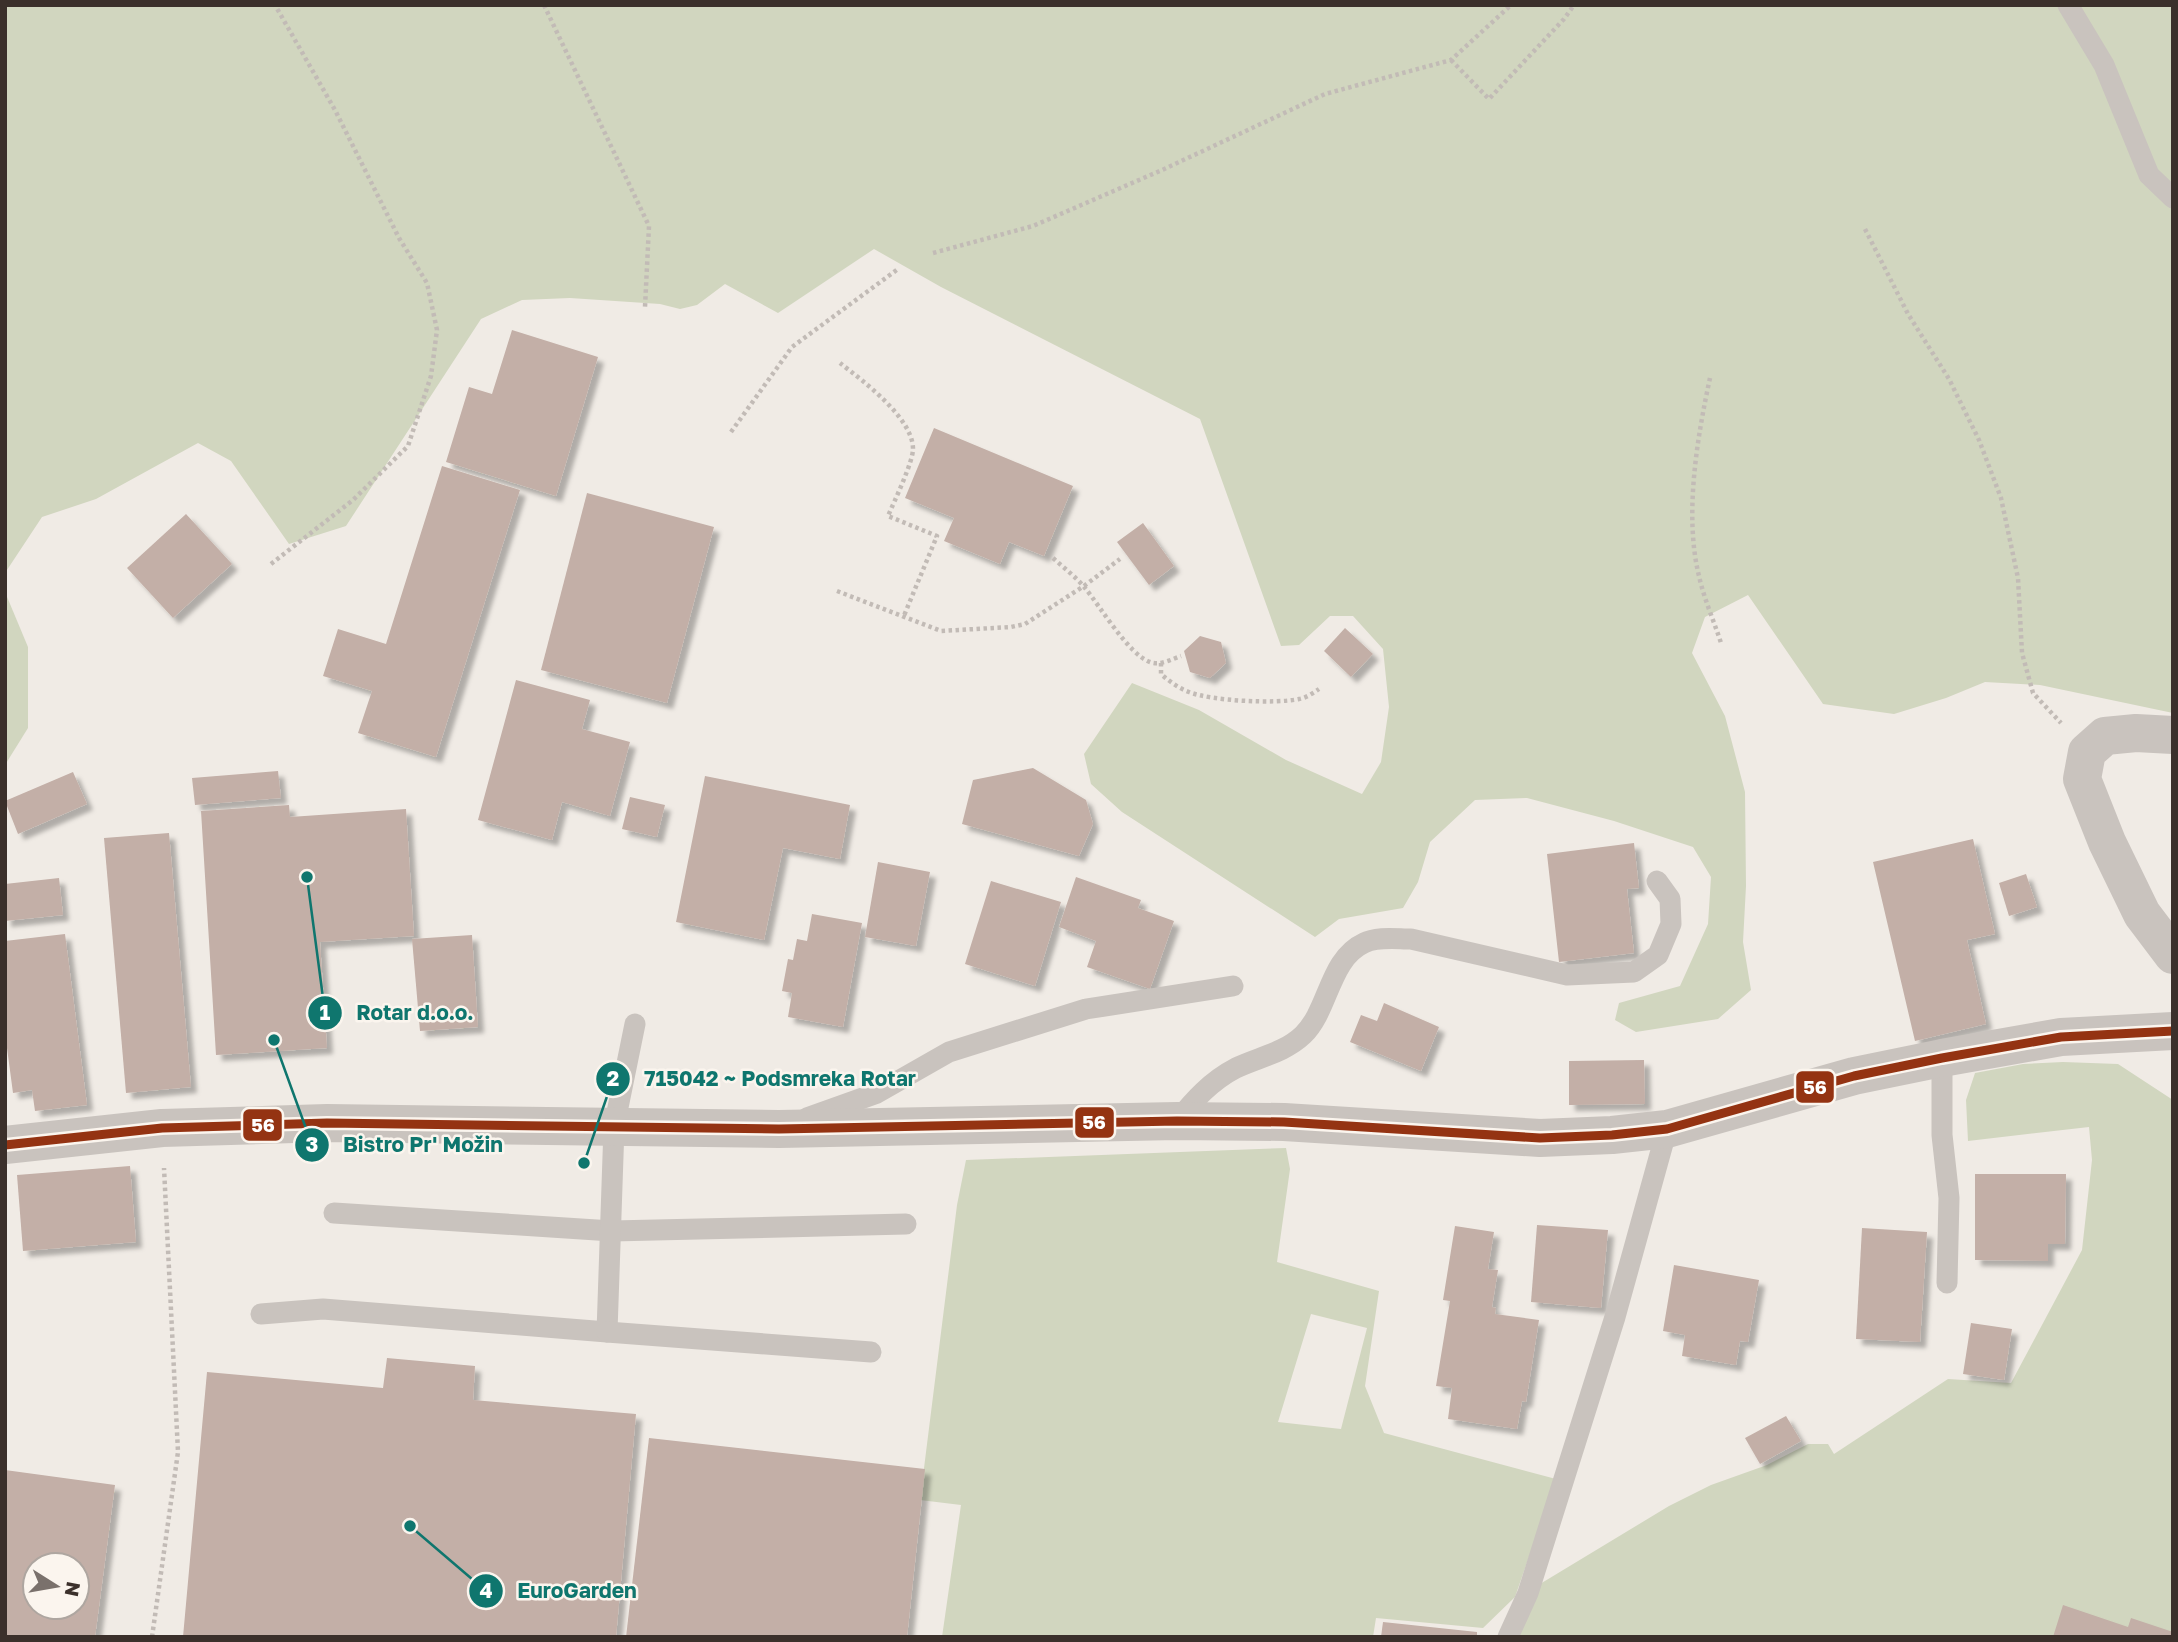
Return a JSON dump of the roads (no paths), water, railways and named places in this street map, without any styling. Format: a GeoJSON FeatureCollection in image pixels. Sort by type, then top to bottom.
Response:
{"type":"FeatureCollection","features":[{"type":"Feature","properties":{"kind":"street"},"geometry":{"type":"LineString","coordinates":[[2173,735],[2136,733],[2105,736],[2087,752],[2082,779],[2107,842],[2142,914],[2173,955]]}},
{"type":"Feature","properties":{"kind":"street"},"geometry":{"type":"LineString","coordinates":[[5,1144],[162,1128],[327,1123],[779,1129],[1177,1121],[1284,1122],[1540,1138],[1612,1135],[1667,1129],[1854,1076],[1942,1058],[2061,1037],[2173,1031]]}},
{"type":"Feature","properties":{"kind":"lane"},"geometry":{"type":"LineString","coordinates":[[2068,5],[2104,65],[2149,174],[2173,198]]}},
{"type":"Feature","properties":{"kind":"lane"},"geometry":{"type":"LineString","coordinates":[[1177,1121],[1202,1091],[1235,1069],[1284,1050],[1305,1034],[1346,957],[1364,942],[1411,939],[1567,975],[1634,972],[1658,955],[1671,924],[1670,899],[1657,881]]}},
{"type":"Feature","properties":{"kind":"lane"},"geometry":{"type":"LineString","coordinates":[[779,1129],[877,1093],[949,1052],[961,1048],[1086,1009],[1233,986]]}},
{"type":"Feature","properties":{"kind":"lane"},"geometry":{"type":"LineString","coordinates":[[607,1332],[614,1127],[635,1024]]}},
{"type":"Feature","properties":{"kind":"lane"},"geometry":{"type":"LineString","coordinates":[[1942,1058],[1942,1135],[1949,1198],[1947,1283]]}},
{"type":"Feature","properties":{"kind":"lane"},"geometry":{"type":"LineString","coordinates":[[1508,1637],[1528,1593],[1611,1330],[1667,1129]]}},
{"type":"Feature","properties":{"kind":"lane"},"geometry":{"type":"LineString","coordinates":[[334,1213],[612,1231],[906,1224]]}},
{"type":"Feature","properties":{"kind":"lane"},"geometry":{"type":"LineString","coordinates":[[261,1314],[323,1309],[871,1352]]}},
{"type":"Feature","properties":{"kind":"place","name":"Rotar d.o.o."},"geometry":{"type":"Point","coordinates":[307,877]}},
{"type":"Feature","properties":{"kind":"place","name":"Bistro Pr' Možin"},"geometry":{"type":"Point","coordinates":[274,1040]}},
{"type":"Feature","properties":{"kind":"place","name":"715042 ~ Podsmreka Rotar"},"geometry":{"type":"Point","coordinates":[584,1163]}},
{"type":"Feature","properties":{"kind":"place","name":"EuroGarden"},"geometry":{"type":"Point","coordinates":[410,1526]}}]}
